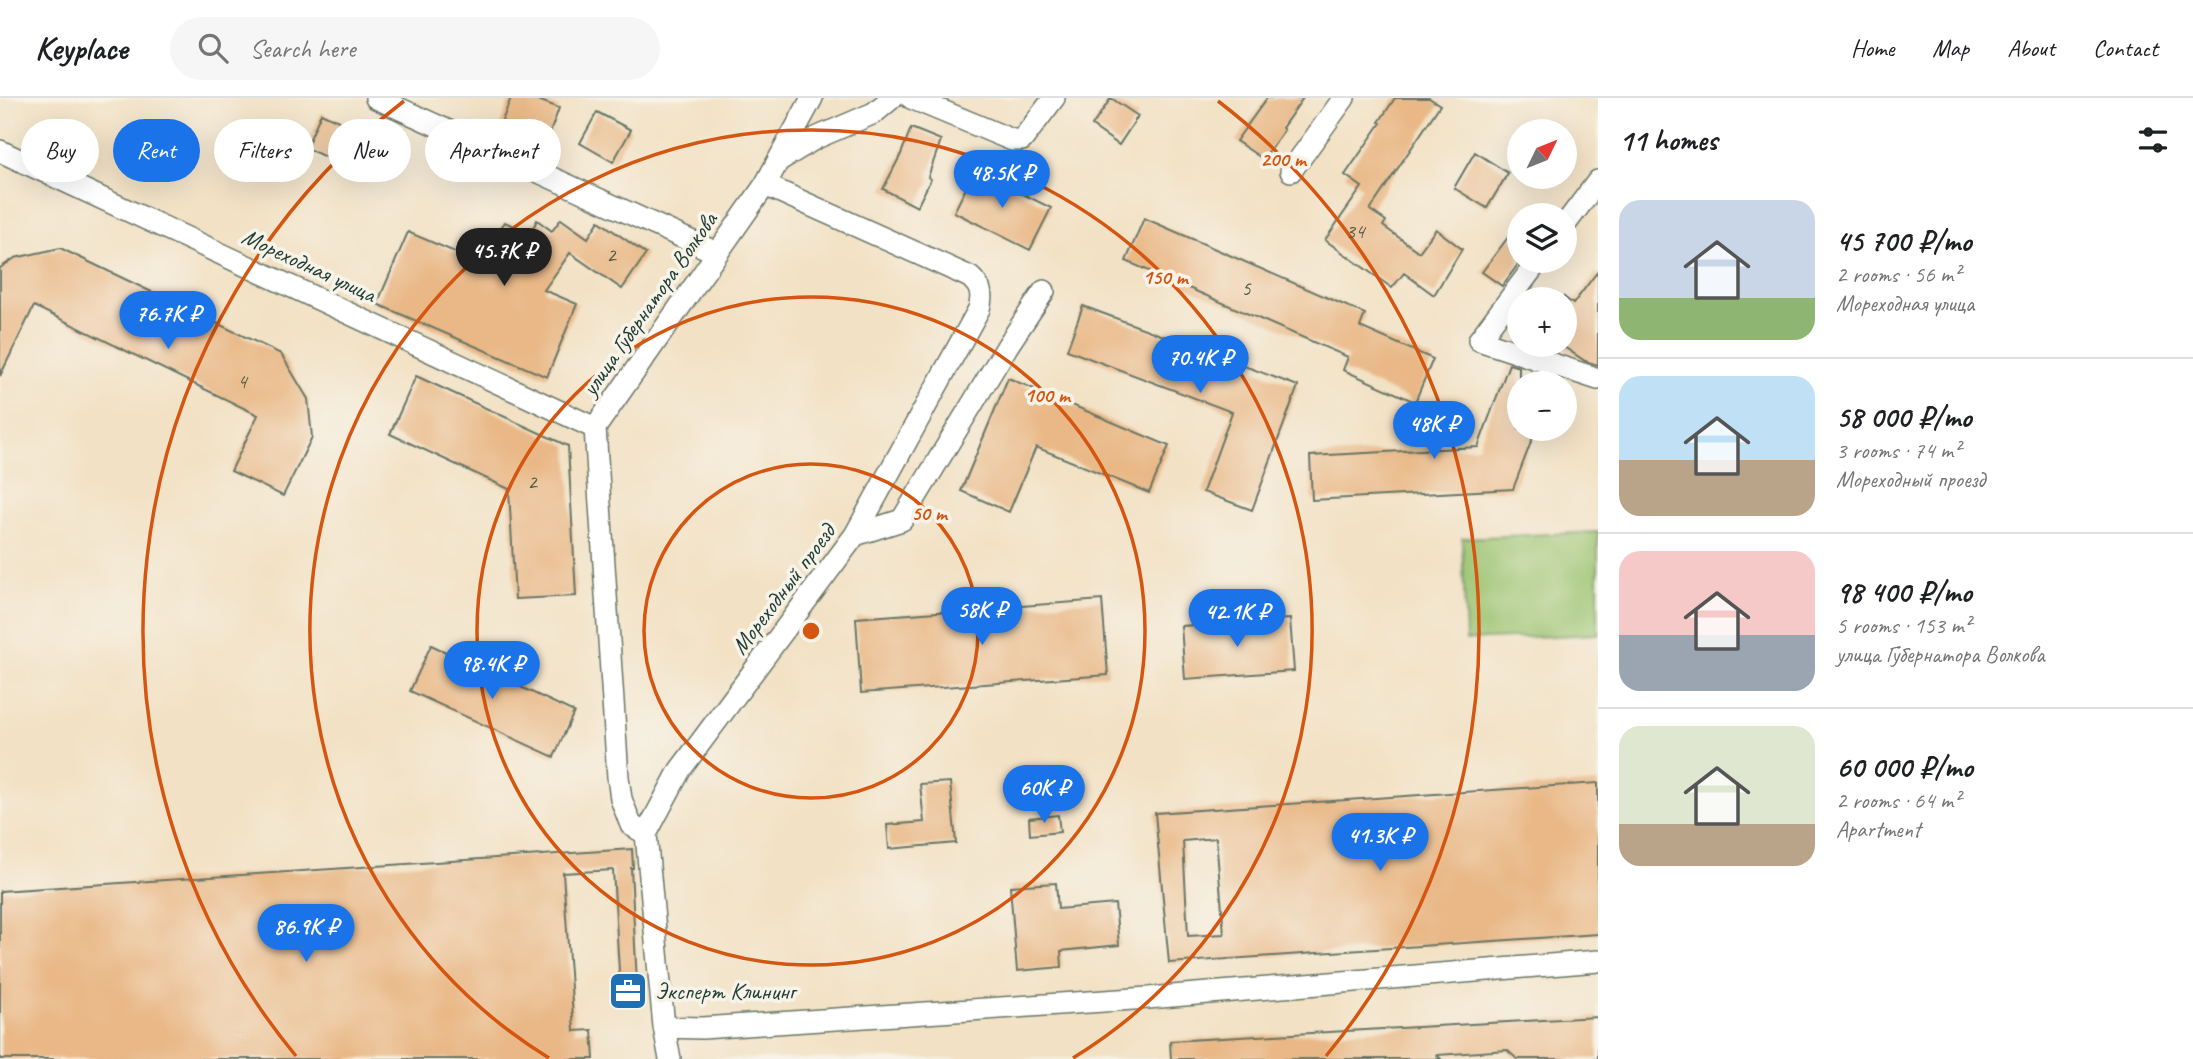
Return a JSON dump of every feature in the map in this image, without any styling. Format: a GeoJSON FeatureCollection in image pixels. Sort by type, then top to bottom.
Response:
{"type":"FeatureCollection","features":[{"type":"Feature","properties":{"kind":"street"},"geometry":{"type":"LineString","coordinates":[[376,98],[716,253]]}},
{"type":"Feature","properties":{"kind":"street","name":"улица Губернатора Волкова"},"geometry":{"type":"LineString","coordinates":[[646,838],[631,825],[621,799],[618,777],[595,428],[765,185],[812,98]]}},
{"type":"Feature","properties":{"kind":"street"},"geometry":{"type":"LineString","coordinates":[[778,161],[816,138],[874,113],[892,98]]}},
{"type":"Feature","properties":{"kind":"street"},"geometry":{"type":"LineString","coordinates":[[911,98],[1012,140],[1023,139],[1054,98]]}},
{"type":"Feature","properties":{"kind":"street"},"geometry":{"type":"LineString","coordinates":[[1291,171],[1344,98]]}},
{"type":"Feature","properties":{"kind":"street","name":"Мореходная улица"},"geometry":{"type":"LineString","coordinates":[[0,151],[595,428]]}},
{"type":"Feature","properties":{"kind":"street"},"geometry":{"type":"LineString","coordinates":[[1577,209],[1598,181]]}},
{"type":"Feature","properties":{"kind":"street"},"geometry":{"type":"LineString","coordinates":[[765,185],[970,277],[979,285],[983,297],[979,309],[855,535]]}},
{"type":"Feature","properties":{"kind":"street"},"geometry":{"type":"LineString","coordinates":[[1529,273],[1479,340],[1598,379]]}},
{"type":"Feature","properties":{"kind":"street","name":"Мореходный проезд"},"geometry":{"type":"LineString","coordinates":[[646,838],[680,770],[855,535],[902,520],[1008,345],[1044,291]]}},
{"type":"Feature","properties":{"kind":"street"},"geometry":{"type":"LineString","coordinates":[[646,838],[664,1027],[670,1059]]}},
{"type":"Feature","properties":{"kind":"street"},"geometry":{"type":"LineString","coordinates":[[664,1027],[702,1028],[1148,998],[1598,961]]}},
{"type":"Feature","properties":{"kind":"green space"},"geometry":{"type":"Polygon","coordinates":[[[1598,532],[1598,634],[1466,640],[1462,538],[1598,532]]]}},
{"type":"Feature","properties":{"kind":"building"},"geometry":{"type":"Polygon","coordinates":[[[511,98],[533,98],[559,108],[555,119],[503,119],[511,98]]]}},
{"type":"Feature","properties":{"kind":"building"},"geometry":{"type":"Polygon","coordinates":[[[1111,98],[1138,116],[1119,145],[1092,126],[1111,98]]]}},
{"type":"Feature","properties":{"kind":"building"},"geometry":{"type":"Polygon","coordinates":[[[1267,98],[1303,98],[1263,159],[1236,141],[1267,98]]]}},
{"type":"Feature","properties":{"kind":"building"},"geometry":{"type":"Polygon","coordinates":[[[1395,98],[1429,98],[1440,105],[1370,210],[1386,221],[1383,226],[1419,252],[1436,229],[1462,249],[1434,295],[1404,273],[1392,288],[1325,240],[1362,187],[1345,175],[1395,98]]]}},
{"type":"Feature","properties":{"kind":"building"},"geometry":{"type":"Polygon","coordinates":[[[597,112],[631,130],[613,162],[580,143],[597,112]]]}},
{"type":"Feature","properties":{"kind":"building"},"geometry":{"type":"Polygon","coordinates":[[[321,113],[334,119],[328,119],[328,158],[314,152],[314,129],[321,113]]]}},
{"type":"Feature","properties":{"kind":"building"},"geometry":{"type":"Polygon","coordinates":[[[911,128],[941,140],[928,177],[931,179],[917,207],[883,189],[911,128]]]}},
{"type":"Feature","properties":{"kind":"building"},"geometry":{"type":"Polygon","coordinates":[[[1475,152],[1507,172],[1487,208],[1454,188],[1475,152]]]}},
{"type":"Feature","properties":{"kind":"building"},"geometry":{"type":"Polygon","coordinates":[[[975,170],[1051,208],[1030,250],[954,212],[975,170]]]}},
{"type":"Feature","properties":{"kind":"building"},"geometry":{"type":"Polygon","coordinates":[[[1144,218],[1365,314],[1360,327],[1433,359],[1415,402],[1343,370],[1348,357],[1126,261],[1144,218]]]}},
{"type":"Feature","properties":{"kind":"building"},"geometry":{"type":"Polygon","coordinates":[[[561,219],[588,238],[599,221],[646,254],[622,289],[570,253],[544,290],[577,304],[547,377],[377,304],[408,232],[476,261],[505,222],[530,234],[537,220],[552,231],[561,219]]]}},
{"type":"Feature","properties":{"kind":"building"},"geometry":{"type":"Polygon","coordinates":[[[1507,239],[1507,273],[1512,273],[1502,286],[1482,272],[1507,239]]]}},
{"type":"Feature","properties":{"kind":"building"},"geometry":{"type":"Polygon","coordinates":[[[60,248],[281,354],[308,399],[312,437],[283,496],[231,471],[258,415],[34,306],[0,376],[0,268],[15,258],[60,248]]]}},
{"type":"Feature","properties":{"kind":"building"},"geometry":{"type":"Polygon","coordinates":[[[1598,271],[1598,365],[1577,356],[1577,299],[1598,271]]]}},
{"type":"Feature","properties":{"kind":"building"},"geometry":{"type":"Polygon","coordinates":[[[1083,306],[1298,386],[1252,510],[1203,492],[1232,412],[1067,350],[1083,306]]]}},
{"type":"Feature","properties":{"kind":"building"},"geometry":{"type":"Polygon","coordinates":[[[1509,364],[1519,367],[1519,371],[1507,371],[1507,441],[1531,441],[1513,489],[1312,500],[1310,456],[1478,447],[1509,364]]]}},
{"type":"Feature","properties":{"kind":"building"},"geometry":{"type":"Polygon","coordinates":[[[416,376],[568,446],[576,596],[515,599],[509,489],[390,434],[416,376]]]}},
{"type":"Feature","properties":{"kind":"building"},"geometry":{"type":"Polygon","coordinates":[[[1008,378],[1169,446],[1149,493],[1036,447],[1009,512],[961,491],[1008,378]]]}},
{"type":"Feature","properties":{"kind":"building"},"geometry":{"type":"Polygon","coordinates":[[[1102,600],[1108,675],[861,693],[856,618],[1102,600]]]}},
{"type":"Feature","properties":{"kind":"building"},"geometry":{"type":"Polygon","coordinates":[[[1290,619],[1294,671],[1185,679],[1181,626],[1290,619]]]}},
{"type":"Feature","properties":{"kind":"building"},"geometry":{"type":"Polygon","coordinates":[[[431,645],[574,712],[554,757],[410,691],[431,645]]]}},
{"type":"Feature","properties":{"kind":"building"},"geometry":{"type":"Polygon","coordinates":[[[950,782],[956,843],[889,849],[887,825],[924,822],[920,784],[950,782]]]}},
{"type":"Feature","properties":{"kind":"building"},"geometry":{"type":"Polygon","coordinates":[[[1598,783],[1598,934],[1169,963],[1155,813],[1598,783]],[[1216,838],[1183,841],[1188,936],[1224,934],[1216,838]]]}},
{"type":"Feature","properties":{"kind":"building"},"geometry":{"type":"Polygon","coordinates":[[[1058,815],[1060,832],[1030,835],[1029,818],[1058,815]]]}},
{"type":"Feature","properties":{"kind":"building"},"geometry":{"type":"Polygon","coordinates":[[[632,849],[638,1003],[621,1004],[613,870],[563,873],[574,1031],[592,1030],[594,1059],[0,1059],[0,891],[632,849]]]}},
{"type":"Feature","properties":{"kind":"building"},"geometry":{"type":"Polygon","coordinates":[[[1056,883],[1058,909],[1115,904],[1119,945],[1061,951],[1062,967],[1017,971],[1010,886],[1056,883]]]}},
{"type":"Feature","properties":{"kind":"building"},"geometry":{"type":"Polygon","coordinates":[[[1598,1017],[1598,1059],[1517,1059],[1507,1050],[1437,1055],[1441,1059],[1171,1059],[1170,1041],[1598,1017]]]}},
{"type":"Feature","properties":{"kind":"place","name":"Эксперт Клининг"},"geometry":{"type":"Point","coordinates":[628,991]}}]}
